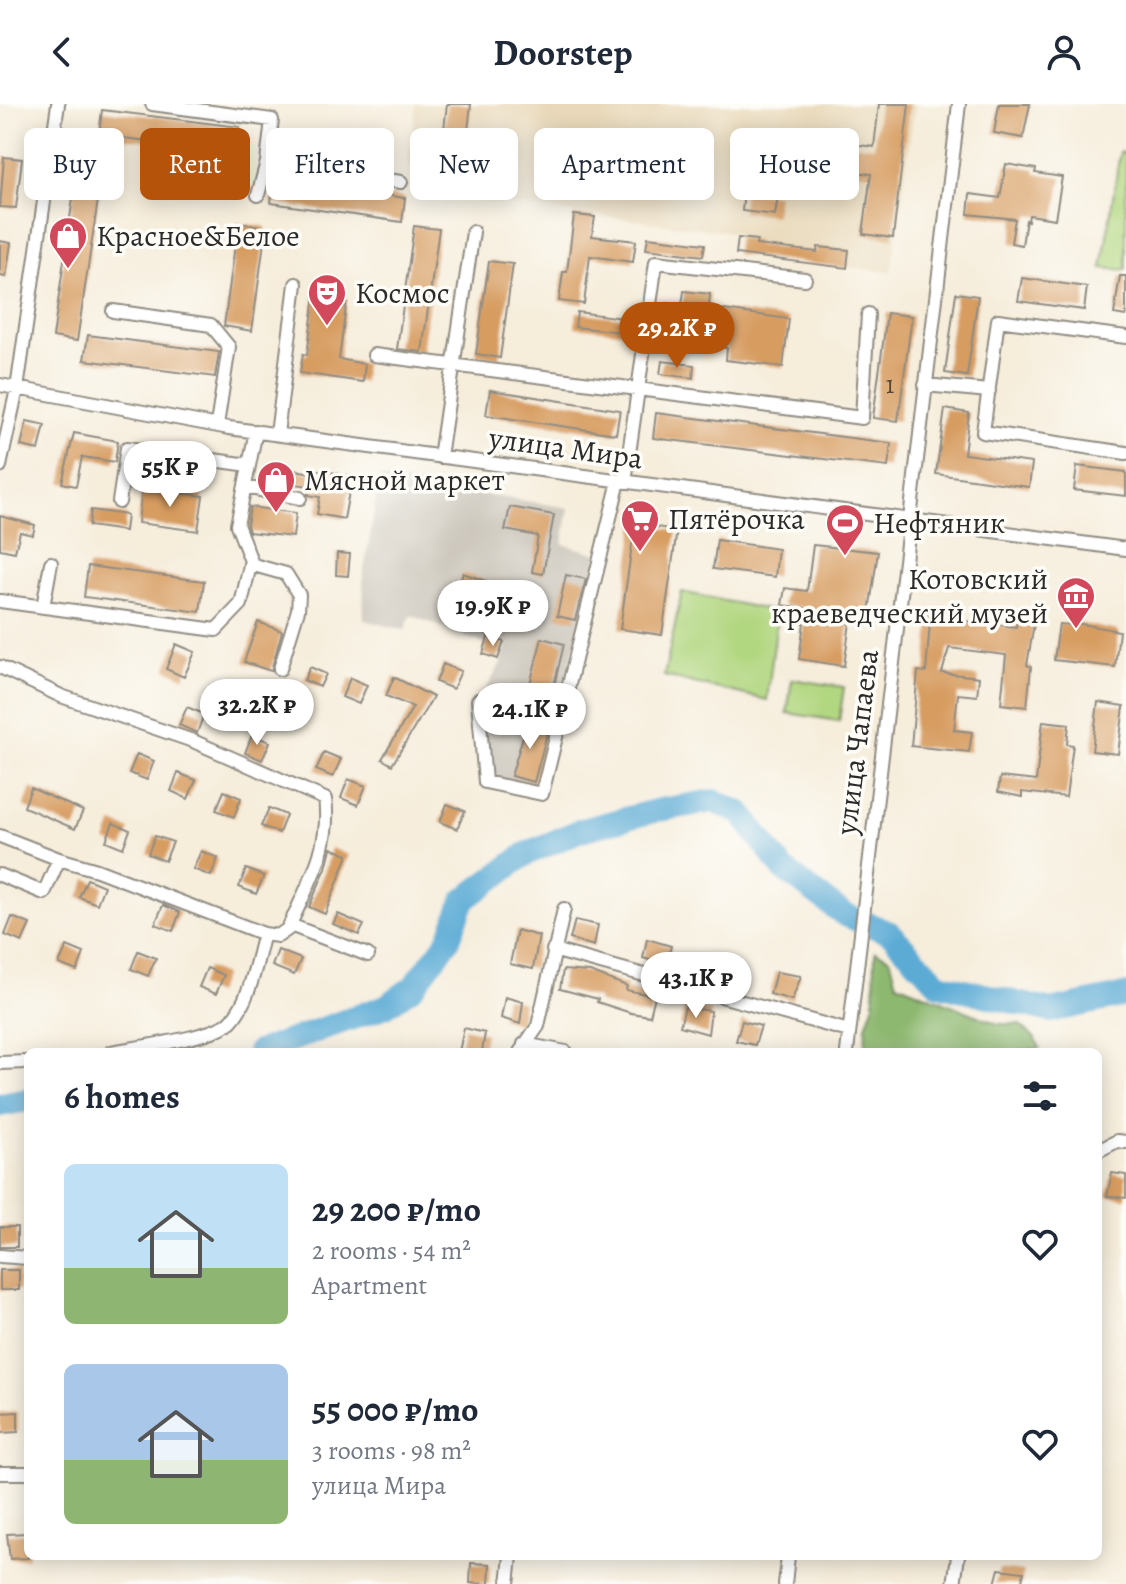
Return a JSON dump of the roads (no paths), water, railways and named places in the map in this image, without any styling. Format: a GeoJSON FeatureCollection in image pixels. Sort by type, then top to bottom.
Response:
{"type":"FeatureCollection","features":[{"type":"Feature","properties":{"kind":"street"},"geometry":{"type":"LineString","coordinates":[[0,466],[17,389],[58,104]]}},
{"type":"Feature","properties":{"kind":"street"},"geometry":{"type":"LineString","coordinates":[[152,104],[272,120],[271,128]]}},
{"type":"Feature","properties":{"kind":"street","name":"улица Чапаева"},"geometry":{"type":"LineString","coordinates":[[847,1048],[959,104]]}},
{"type":"Feature","properties":{"kind":"street"},"geometry":{"type":"LineString","coordinates":[[258,195],[266,166]]}},
{"type":"Feature","properties":{"kind":"street"},"geometry":{"type":"LineString","coordinates":[[394,181],[401,182]]}},
{"type":"Feature","properties":{"kind":"street"},"geometry":{"type":"LineString","coordinates":[[440,457],[473,232]]}},
{"type":"Feature","properties":{"kind":"street"},"geometry":{"type":"LineString","coordinates":[[478,700],[485,782],[542,794],[622,482],[656,262],[805,279]]}},
{"type":"Feature","properties":{"kind":"street"},"geometry":{"type":"LineString","coordinates":[[277,434],[296,284]]}},
{"type":"Feature","properties":{"kind":"street"},"geometry":{"type":"LineString","coordinates":[[113,311],[211,325],[229,347],[217,425]]}},
{"type":"Feature","properties":{"kind":"street"},"geometry":{"type":"LineString","coordinates":[[374,355],[862,418],[868,314]]}},
{"type":"Feature","properties":{"kind":"street"},"geometry":{"type":"LineString","coordinates":[[1126,337],[998,320],[983,432],[1126,453]]}},
{"type":"Feature","properties":{"kind":"street","name":"улица Мира"},"geometry":{"type":"LineString","coordinates":[[0,385],[256,431],[908,522],[1126,549]]}},
{"type":"Feature","properties":{"kind":"street"},"geometry":{"type":"LineString","coordinates":[[925,385],[989,391]]}},
{"type":"Feature","properties":{"kind":"street"},"geometry":{"type":"LineString","coordinates":[[0,601],[216,630],[241,604],[250,564],[237,525],[256,431]]}},
{"type":"Feature","properties":{"kind":"street"},"geometry":{"type":"LineString","coordinates":[[119,502],[127,448],[249,465]]}},
{"type":"Feature","properties":{"kind":"street"},"geometry":{"type":"LineString","coordinates":[[245,487],[300,498]]}},
{"type":"Feature","properties":{"kind":"street"},"geometry":{"type":"LineString","coordinates":[[43,607],[51,563]]}},
{"type":"Feature","properties":{"kind":"street"},"geometry":{"type":"LineString","coordinates":[[250,564],[286,574],[299,595],[298,610],[280,669]]}},
{"type":"Feature","properties":{"kind":"street"},"geometry":{"type":"LineString","coordinates":[[0,667],[61,696],[193,741],[325,799],[328,823],[322,852],[290,925],[278,936],[264,934],[0,836]]}},
{"type":"Feature","properties":{"kind":"street"},"geometry":{"type":"LineString","coordinates":[[0,875],[44,893],[59,859]]}},
{"type":"Feature","properties":{"kind":"street"},"geometry":{"type":"LineString","coordinates":[[522,1048],[538,1026],[564,909]]}},
{"type":"Feature","properties":{"kind":"street"},"geometry":{"type":"LineString","coordinates":[[290,925],[368,955]]}},
{"type":"Feature","properties":{"kind":"street"},"geometry":{"type":"LineString","coordinates":[[133,1048],[198,1036],[230,1022],[245,996],[264,934]]}},
{"type":"Feature","properties":{"kind":"street"},"geometry":{"type":"LineString","coordinates":[[553,950],[849,1031]]}},
{"type":"Feature","properties":{"kind":"street"},"geometry":{"type":"LineString","coordinates":[[0,1063],[24,1062]]}},
{"type":"Feature","properties":{"kind":"street"},"geometry":{"type":"LineString","coordinates":[[1102,1149],[1117,1141],[1126,1142]]}},
{"type":"Feature","properties":{"kind":"street"},"geometry":{"type":"LineString","coordinates":[[0,1256],[24,1258]]}},
{"type":"Feature","properties":{"kind":"street"},"geometry":{"type":"LineString","coordinates":[[0,1473],[24,1473]]}},
{"type":"Feature","properties":{"kind":"street"},"geometry":{"type":"LineString","coordinates":[[508,1584],[511,1560]]}},
{"type":"Feature","properties":{"kind":"street"},"geometry":{"type":"LineString","coordinates":[[785,1584],[788,1560]]}},
{"type":"Feature","properties":{"kind":"street"},"geometry":{"type":"LineString","coordinates":[[954,1584],[957,1560]]}},
{"type":"Feature","properties":{"kind":"waterway"},"geometry":{"type":"LineString","coordinates":[[269,1048],[386,1006],[413,987],[448,941],[464,900],[526,854],[581,830],[659,810],[714,801],[741,813],[783,869],[843,914],[890,933],[939,984],[1051,1011],[1126,995]]}},
{"type":"Feature","properties":{"kind":"waterway"},"geometry":{"type":"LineString","coordinates":[[0,1105],[24,1101]]}},
{"type":"Feature","properties":{"kind":"place","name":"Красное&Белое"},"geometry":{"type":"Point","coordinates":[68,270]}},
{"type":"Feature","properties":{"kind":"place","name":"Космос"},"geometry":{"type":"Point","coordinates":[327,327]}},
{"type":"Feature","properties":{"kind":"place","name":"Мясной маркет"},"geometry":{"type":"Point","coordinates":[276,514]}},
{"type":"Feature","properties":{"kind":"place","name":"Пятёрочка"},"geometry":{"type":"Point","coordinates":[640,553]}},
{"type":"Feature","properties":{"kind":"place","name":"Нефтяник"},"geometry":{"type":"Point","coordinates":[845,557]}},
{"type":"Feature","properties":{"kind":"place","name":"Котовский краеведческий музей"},"geometry":{"type":"Point","coordinates":[1076,630]}}]}
